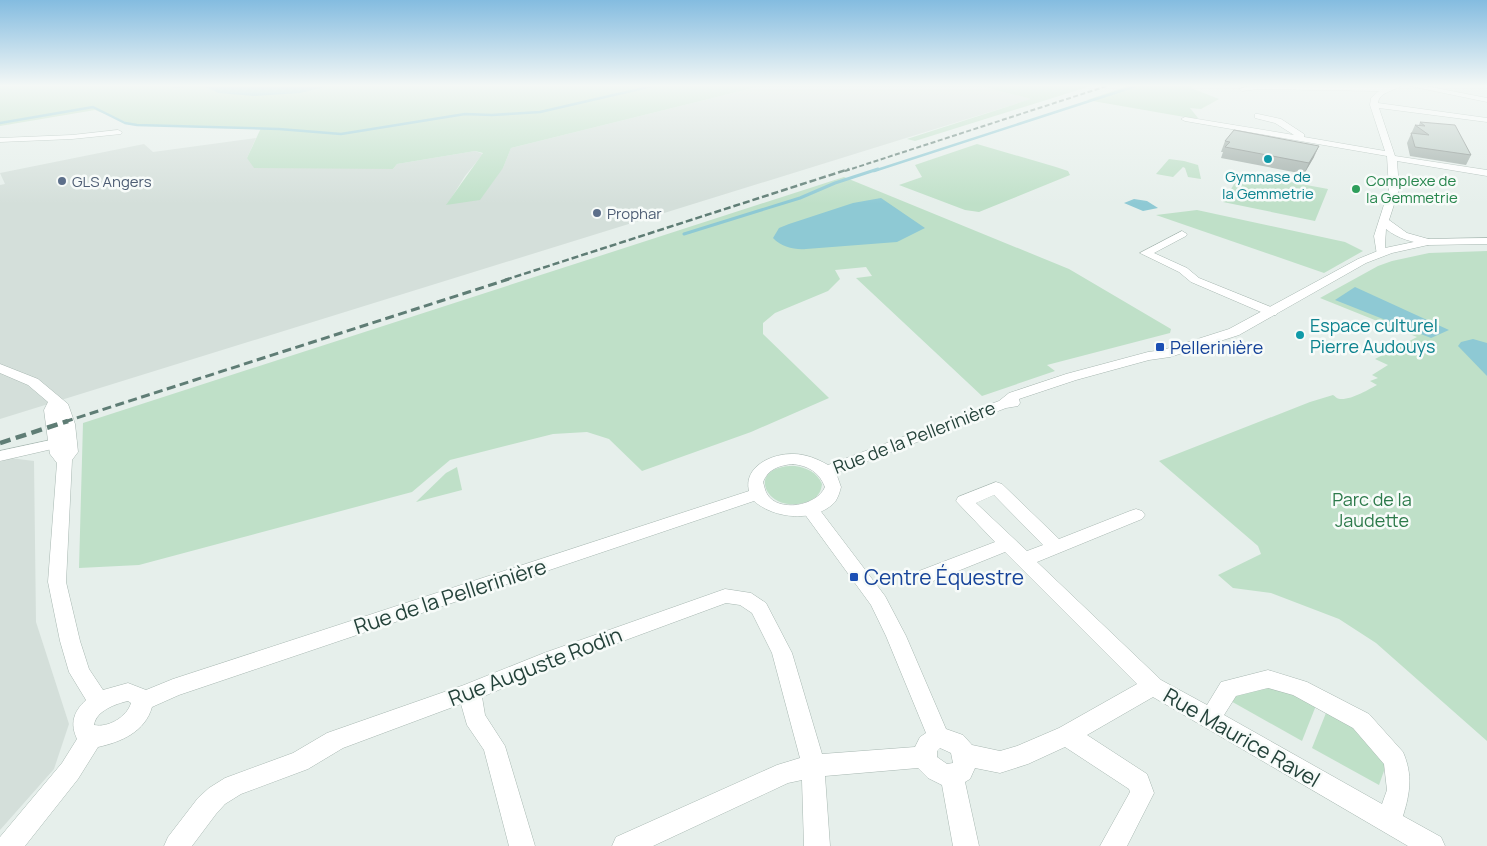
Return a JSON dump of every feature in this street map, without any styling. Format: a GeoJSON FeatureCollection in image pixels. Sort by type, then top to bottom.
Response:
{"type":"FeatureCollection","features":[{"type":"Feature","properties":{"kind":"street"},"geometry":{"type":"LineString","coordinates":[[1217,124],[1487,173]]}},
{"type":"Feature","properties":{"kind":"street"},"geometry":{"type":"LineString","coordinates":[[1283,124],[1306,140]]}},
{"type":"Feature","properties":{"kind":"street"},"geometry":{"type":"LineString","coordinates":[[1380,124],[1395,170],[1394,189],[1384,220],[1380,226],[1379,240],[1381,253]]}},
{"type":"Feature","properties":{"kind":"street"},"geometry":{"type":"LineString","coordinates":[[0,140],[86,136],[118,132]]}},
{"type":"Feature","properties":{"kind":"street"},"geometry":{"type":"LineString","coordinates":[[1384,220],[1390,229],[1409,241],[1487,245]]}},
{"type":"Feature","properties":{"kind":"street"},"geometry":{"type":"LineString","coordinates":[[1381,233],[1409,241],[1487,241]]}},
{"type":"Feature","properties":{"kind":"street"},"geometry":{"type":"LineString","coordinates":[[1182,234],[1145,254],[1183,270],[1195,280],[1272,312]]}},
{"type":"Feature","properties":{"kind":"street","name":"Rue de la Pellerinière"},"geometry":{"type":"LineString","coordinates":[[825,471],[1004,404],[1020,402],[1155,360],[1165,354],[1234,332],[1362,261],[1409,241]]}},
{"type":"Feature","properties":{"kind":"street"},"geometry":{"type":"LineString","coordinates":[[0,368],[33,382],[55,403],[52,410],[64,448],[65,462],[57,582],[70,641],[80,672],[99,702]]}},
{"type":"Feature","properties":{"kind":"street"},"geometry":{"type":"LineString","coordinates":[[0,456],[64,448]]}},
{"type":"Feature","properties":{"kind":"street","name":"Rue de la Pellerinière"},"geometry":{"type":"LineString","coordinates":[[143,701],[182,685],[758,494],[755,485],[757,476],[764,468],[775,462],[802,460],[815,464],[825,471],[831,481],[832,491],[823,503],[810,509]]}},
{"type":"Feature","properties":{"kind":"street"},"geometry":{"type":"LineString","coordinates":[[1056,547],[996,488],[964,501],[1006,545],[1153,686]]}},
{"type":"Feature","properties":{"kind":"street"},"geometry":{"type":"LineString","coordinates":[[758,494],[768,504],[782,509],[793,511],[810,509],[878,601],[896,636],[939,738]]}},
{"type":"Feature","properties":{"kind":"street"},"geometry":{"type":"LineString","coordinates":[[1023,560],[1136,514]]}},
{"type":"Feature","properties":{"kind":"street"},"geometry":{"type":"LineString","coordinates":[[926,576],[1006,545]]}},
{"type":"Feature","properties":{"kind":"street","name":"Rue Auguste Rodin"},"geometry":{"type":"LineString","coordinates":[[177,846],[207,806],[217,796],[233,786],[300,761],[335,740],[470,692],[551,659],[725,596],[744,598],[759,608],[782,653],[800,709],[813,766],[817,846]]}},
{"type":"Feature","properties":{"kind":"street"},"geometry":{"type":"LineString","coordinates":[[1211,718],[1229,688],[1268,679],[1299,688],[1361,721],[1395,760],[1399,790],[1389,821]]}},
{"type":"Feature","properties":{"kind":"street","name":"Rue Maurice Ravel"},"geometry":{"type":"LineString","coordinates":[[964,754],[990,761],[1010,760],[1067,735],[1153,686],[1432,846]]}},
{"type":"Feature","properties":{"kind":"street"},"geometry":{"type":"LineString","coordinates":[[128,692],[141,696],[143,701],[137,716],[126,727],[110,735],[92,736],[86,734],[83,729],[86,716],[99,702],[118,693],[128,692]]}},
{"type":"Feature","properties":{"kind":"street"},"geometry":{"type":"LineString","coordinates":[[470,692],[475,718],[494,746],[522,846]]}},
{"type":"Feature","properties":{"kind":"street"},"geometry":{"type":"LineString","coordinates":[[1067,735],[1139,782],[1142,793],[1113,846]]}},
{"type":"Feature","properties":{"kind":"street"},"geometry":{"type":"LineString","coordinates":[[9,846],[70,771],[92,736]]}},
{"type":"Feature","properties":{"kind":"street"},"geometry":{"type":"LineString","coordinates":[[939,738],[954,741],[964,754],[965,765],[963,770],[952,776],[934,771],[924,757],[928,744],[939,738]]}},
{"type":"Feature","properties":{"kind":"street"},"geometry":{"type":"LineString","coordinates":[[625,846],[785,773],[813,766],[924,757]]}},
{"type":"Feature","properties":{"kind":"street"},"geometry":{"type":"LineString","coordinates":[[952,776],[966,846]]}},
{"type":"Feature","properties":{"kind":"shaded area"},"geometry":{"type":"Polygon","coordinates":[[[606,124],[950,124],[0,419],[0,185],[5,184],[0,173],[144,144],[153,152],[256,138],[247,158],[393,169],[397,164],[475,151],[483,154],[465,176],[447,205],[503,168],[511,148],[606,124]]]}},
{"type":"Feature","properties":{"kind":"shaded area"},"geometry":{"type":"Polygon","coordinates":[[[10,458],[34,461],[36,622],[69,724],[54,769],[0,830],[0,462],[10,458]]]}},
{"type":"Feature","properties":{"kind":"green space"},"geometry":{"type":"Polygon","coordinates":[[[606,124],[511,148],[503,168],[480,200],[446,205],[483,153],[475,151],[397,164],[393,169],[254,168],[247,158],[261,128],[133,125],[606,124]]]}},
{"type":"Feature","properties":{"kind":"green space"},"geometry":{"type":"Polygon","coordinates":[[[952,124],[968,124],[915,141],[907,139],[952,124]]]}},
{"type":"Feature","properties":{"kind":"green space"},"geometry":{"type":"Polygon","coordinates":[[[977,144],[1068,171],[1070,175],[979,212],[965,210],[899,185],[922,177],[915,165],[977,144]]]}},
{"type":"Feature","properties":{"kind":"green space"},"geometry":{"type":"Polygon","coordinates":[[[1169,159],[1198,165],[1201,179],[1188,177],[1183,167],[1173,177],[1156,174],[1169,159]]]}},
{"type":"Feature","properties":{"kind":"green space"},"geometry":{"type":"Polygon","coordinates":[[[1241,173],[1328,189],[1315,221],[1223,202],[1241,173]]]}},
{"type":"Feature","properties":{"kind":"green space"},"geometry":{"type":"Polygon","coordinates":[[[844,177],[1069,269],[1171,329],[1170,333],[1047,365],[1055,371],[982,396],[856,278],[872,276],[866,267],[835,270],[840,279],[828,291],[775,313],[763,323],[763,334],[829,398],[751,432],[642,471],[609,439],[587,432],[553,434],[450,460],[412,492],[139,565],[79,568],[83,423],[844,177]]]}},
{"type":"Feature","properties":{"kind":"green space"},"geometry":{"type":"Polygon","coordinates":[[[1197,210],[1345,242],[1363,251],[1324,273],[1156,215],[1197,210]]]}},
{"type":"Feature","properties":{"kind":"green space","name":"Parc de la Jaudette"},"geometry":{"type":"Polygon","coordinates":[[[1487,251],[1487,741],[1376,643],[1339,619],[1271,593],[1233,588],[1218,575],[1261,554],[1258,546],[1159,461],[1310,402],[1333,395],[1339,399],[1350,398],[1377,385],[1370,381],[1378,378],[1372,375],[1388,365],[1375,359],[1417,337],[1320,298],[1378,266],[1392,261],[1429,253],[1487,251]]]}},
{"type":"Feature","properties":{"kind":"green space"},"geometry":{"type":"Polygon","coordinates":[[[795,466],[807,469],[820,480],[822,484],[820,493],[809,501],[794,504],[782,503],[772,497],[766,490],[765,481],[769,473],[779,468],[795,466]]]}},
{"type":"Feature","properties":{"kind":"green space"},"geometry":{"type":"Polygon","coordinates":[[[457,467],[462,490],[416,502],[446,473],[457,467]]]}},
{"type":"Feature","properties":{"kind":"green space"},"geometry":{"type":"Polygon","coordinates":[[[1259,684],[1317,703],[1302,741],[1229,700],[1236,691],[1259,684]]]}},
{"type":"Feature","properties":{"kind":"green space"},"geometry":{"type":"Polygon","coordinates":[[[1328,708],[1346,719],[1383,755],[1385,768],[1379,785],[1312,748],[1328,708]]]}},
{"type":"Feature","properties":{"kind":"water"},"geometry":{"type":"Polygon","coordinates":[[[881,198],[925,228],[897,242],[806,249],[788,247],[780,244],[773,238],[779,228],[789,224],[853,203],[881,198]]]}},
{"type":"Feature","properties":{"kind":"water"},"geometry":{"type":"Polygon","coordinates":[[[1134,199],[1147,201],[1158,208],[1143,211],[1124,203],[1134,199]]]}},
{"type":"Feature","properties":{"kind":"water"},"geometry":{"type":"Polygon","coordinates":[[[1355,287],[1449,330],[1431,338],[1335,300],[1355,287]]]}},
{"type":"Feature","properties":{"kind":"water"},"geometry":{"type":"Polygon","coordinates":[[[1473,339],[1487,343],[1487,376],[1458,346],[1461,342],[1473,339]]]}},
{"type":"Feature","properties":{"kind":"building"},"geometry":{"type":"Polygon","coordinates":[[[1423,124],[1455,125],[1471,155],[1415,147],[1411,133],[1429,135],[1415,125],[1425,126],[1423,124]]]}},
{"type":"Feature","properties":{"kind":"building"},"geometry":{"type":"Polygon","coordinates":[[[1234,130],[1319,146],[1309,163],[1225,147],[1230,142],[1225,141],[1234,130]]]}},
{"type":"Feature","properties":{"kind":"waterway"},"geometry":{"type":"LineString","coordinates":[[134,124],[279,129],[341,134],[400,124]]}},
{"type":"Feature","properties":{"kind":"waterway"},"geometry":{"type":"LineString","coordinates":[[874,171],[1017,124]]}},
{"type":"Feature","properties":{"kind":"waterway"},"geometry":{"type":"LineString","coordinates":[[684,234],[800,198],[835,183],[878,169]]}},
{"type":"Feature","properties":{"kind":"railway"},"geometry":{"type":"LineString","coordinates":[[845,171],[988,124]]}},
{"type":"Feature","properties":{"kind":"railway"},"geometry":{"type":"LineString","coordinates":[[505,280],[849,169]]}},
{"type":"Feature","properties":{"kind":"railway"},"geometry":{"type":"LineString","coordinates":[[64,422],[509,279]]}},
{"type":"Feature","properties":{"kind":"railway"},"geometry":{"type":"LineString","coordinates":[[0,443],[68,421]]}},
{"type":"Feature","properties":{"kind":"place","name":"Gymnase de la Gemmetrie"},"geometry":{"type":"Point","coordinates":[1268,159]}},
{"type":"Feature","properties":{"kind":"place","name":"GLS Angers"},"geometry":{"type":"Point","coordinates":[62,181]}},
{"type":"Feature","properties":{"kind":"place","name":"Complexe de la Gemmetrie"},"geometry":{"type":"Point","coordinates":[1356,189]}},
{"type":"Feature","properties":{"kind":"place","name":"Prophar"},"geometry":{"type":"Point","coordinates":[597,213]}},
{"type":"Feature","properties":{"kind":"place","name":"Espace culturel Pierre Audouys"},"geometry":{"type":"Point","coordinates":[1300,335]}},
{"type":"Feature","properties":{"kind":"place","name":"Pellerinière"},"geometry":{"type":"Point","coordinates":[1160,347]}},
{"type":"Feature","properties":{"kind":"place","name":"Centre Équestre"},"geometry":{"type":"Point","coordinates":[854,577]}}]}
